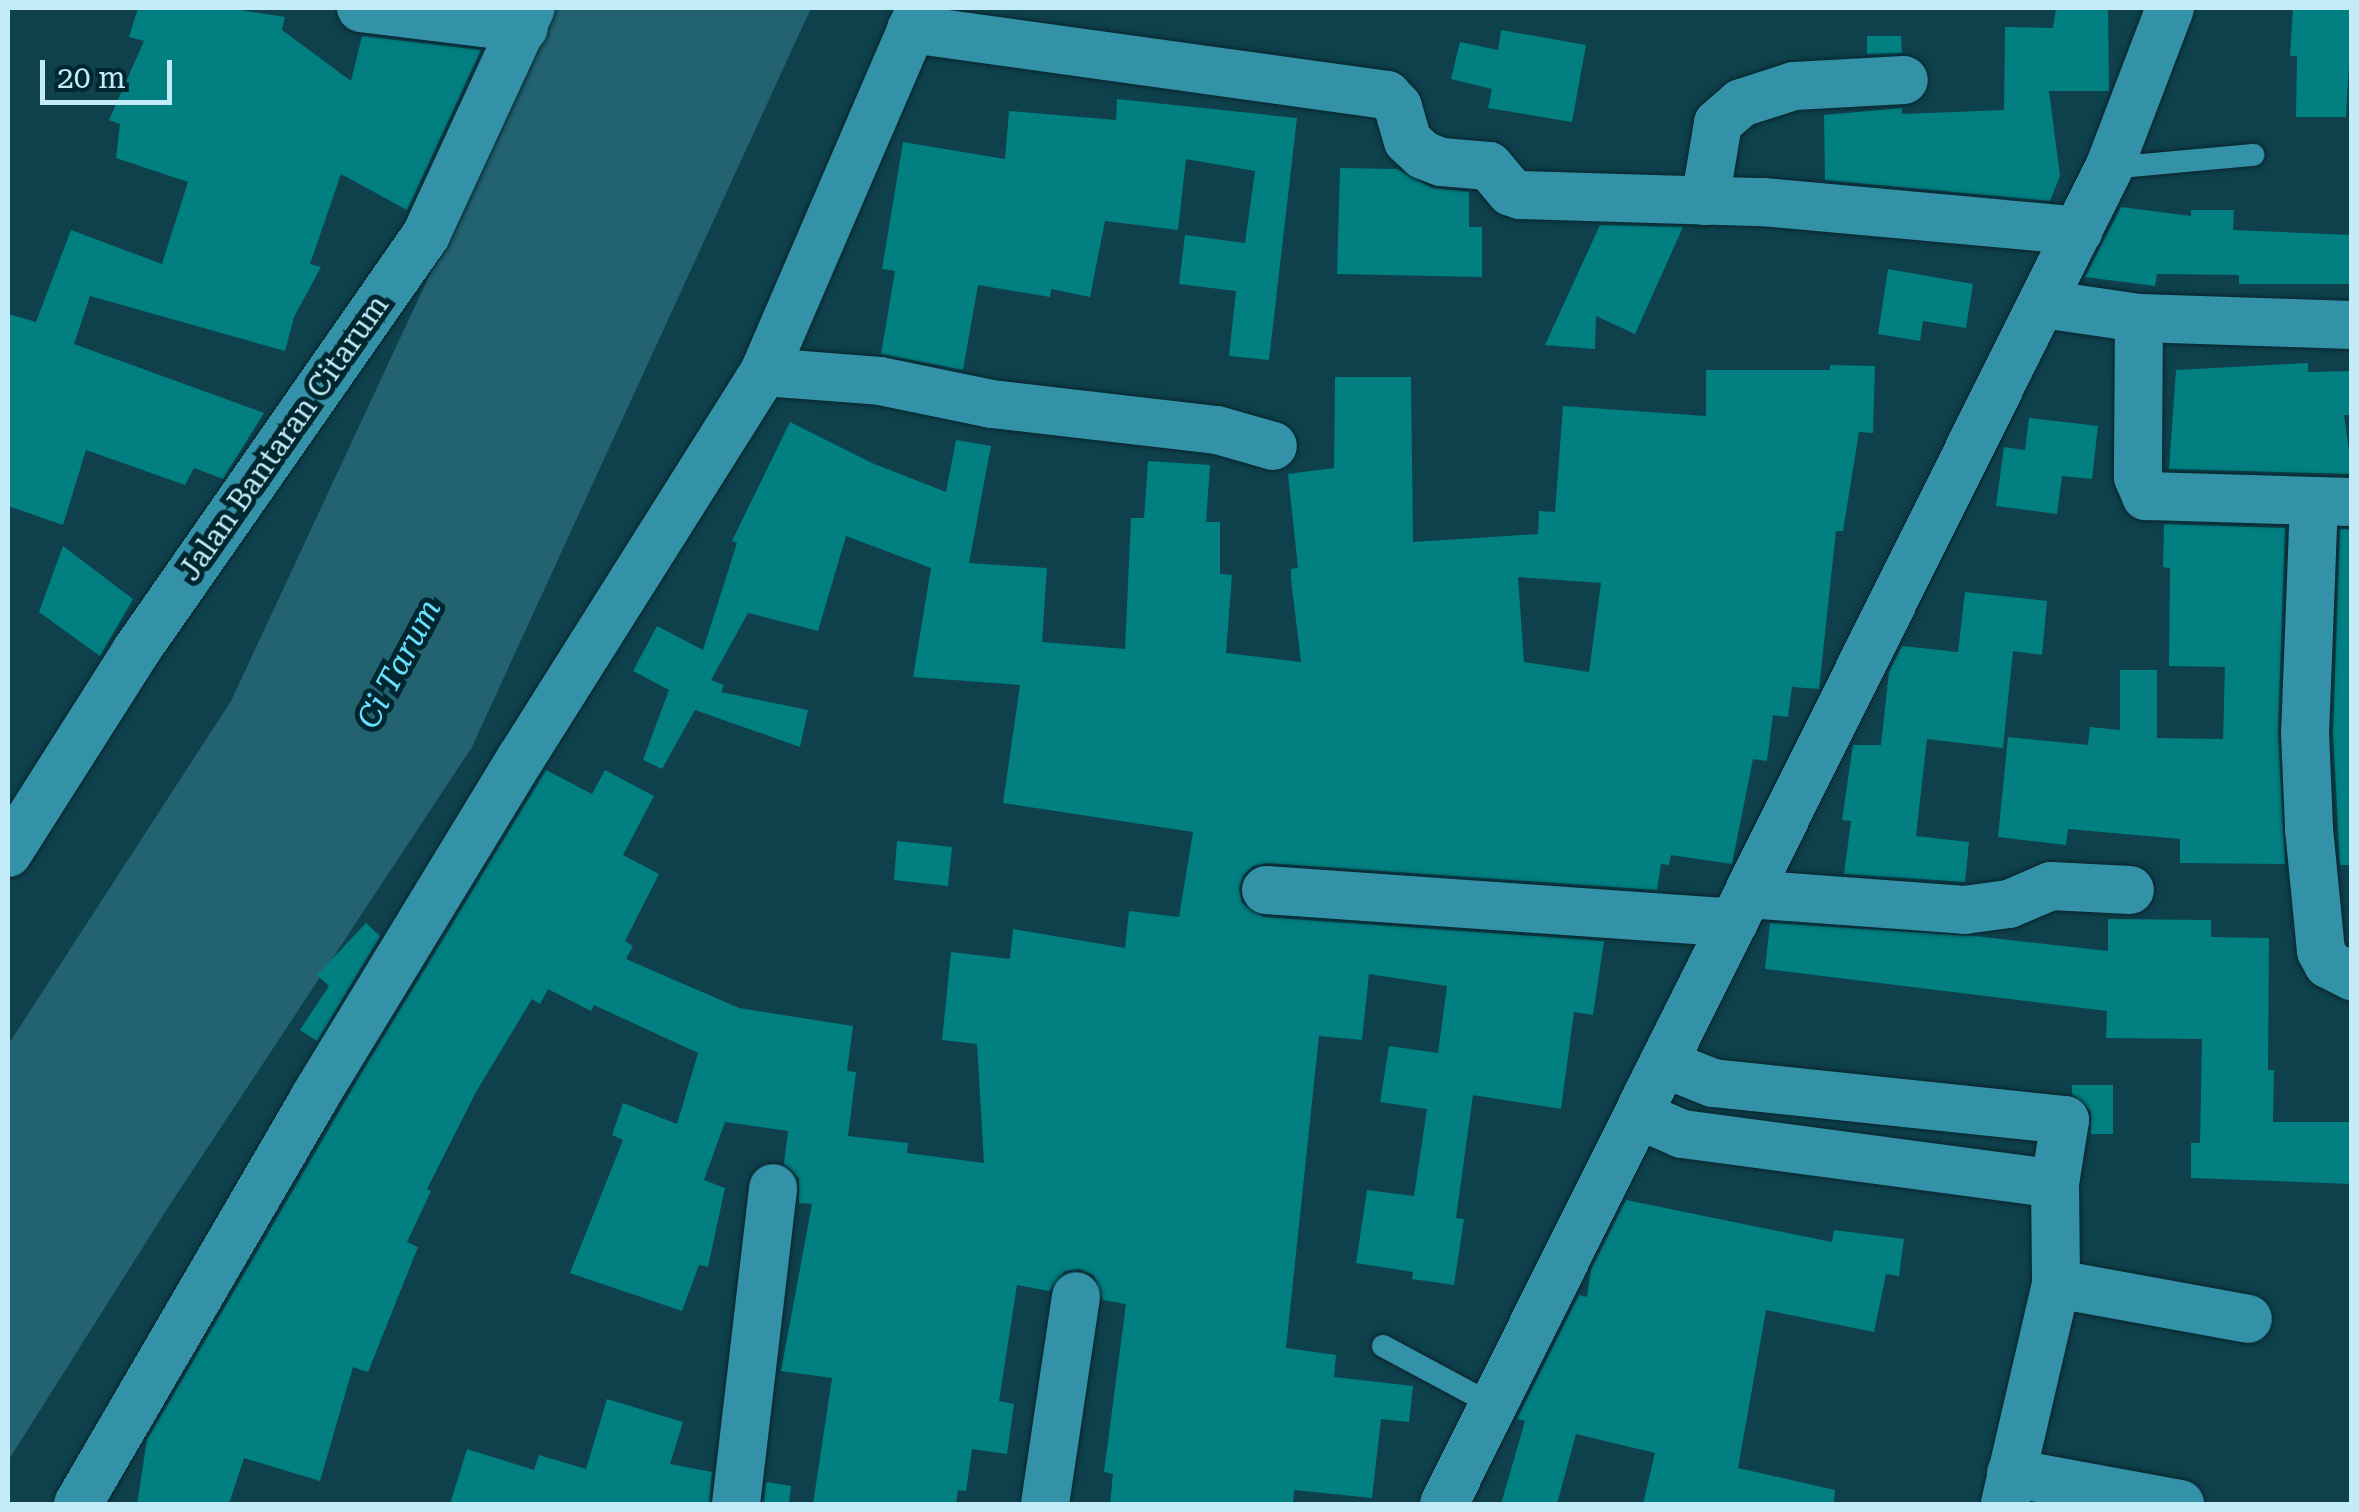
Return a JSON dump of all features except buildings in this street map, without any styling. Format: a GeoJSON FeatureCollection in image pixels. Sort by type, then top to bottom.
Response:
{"type":"FeatureCollection","features":[{"type":"Feature","properties":{"kind":"street"},"geometry":{"type":"LineString","coordinates":[[361,8],[527,18]]}},
{"type":"Feature","properties":{"kind":"street"},"geometry":{"type":"LineString","coordinates":[[1444,1504],[2110,168],[2170,8]]}},
{"type":"Feature","properties":{"kind":"street","name":"Jalan Bantaran Citarum"},"geometry":{"type":"LineString","coordinates":[[8,852],[136,650],[426,236],[527,18]]}},
{"type":"Feature","properties":{"kind":"street"},"geometry":{"type":"LineString","coordinates":[[78,1504],[344,1047],[764,372],[916,18],[1388,95],[1398,107],[1408,142],[1424,155],[1441,162],[1489,166],[1511,192],[1792,204],[2079,231]]}},
{"type":"Feature","properties":{"kind":"street"},"geometry":{"type":"LineString","coordinates":[[1704,200],[1718,123],[1741,103],[1794,86],[1904,80]]}},
{"type":"Feature","properties":{"kind":"street"},"geometry":{"type":"LineString","coordinates":[[2043,304],[2139,318],[2352,326]]}},
{"type":"Feature","properties":{"kind":"street"},"geometry":{"type":"LineString","coordinates":[[2139,318],[2138,477],[2146,496],[2333,502],[2305,732],[2309,830],[2321,952],[2328,964],[2352,976]]}},
{"type":"Feature","properties":{"kind":"street"},"geometry":{"type":"LineString","coordinates":[[764,372],[880,381],[992,404],[1217,430],[1274,446]]}},
{"type":"Feature","properties":{"kind":"street"},"geometry":{"type":"LineString","coordinates":[[1266,890],[1741,908],[1964,910],[2009,904],[2051,886],[2130,890]]}},
{"type":"Feature","properties":{"kind":"street"},"geometry":{"type":"LineString","coordinates":[[1664,1064],[1713,1083],[2065,1120],[2055,1184],[2056,1284],[2008,1489],[2180,1504]]}},
{"type":"Feature","properties":{"kind":"street"},"geometry":{"type":"LineString","coordinates":[[1638,1115],[1682,1134],[2055,1184]]}},
{"type":"Feature","properties":{"kind":"street"},"geometry":{"type":"LineString","coordinates":[[736,1504],[773,1188]]}},
{"type":"Feature","properties":{"kind":"street"},"geometry":{"type":"LineString","coordinates":[[2056,1284],[2248,1318]]}},
{"type":"Feature","properties":{"kind":"street"},"geometry":{"type":"LineString","coordinates":[[1045,1504],[1076,1296]]}},
{"type":"Feature","properties":{"kind":"lane"},"geometry":{"type":"LineString","coordinates":[[2110,168],[2253,156]]}},
{"type":"Feature","properties":{"kind":"lane"},"geometry":{"type":"LineString","coordinates":[[1383,1346],[1491,1404]]}},
{"type":"Feature","properties":{"kind":"water","name":"Ci Tarum"},"geometry":{"type":"Polygon","coordinates":[[[554,8],[811,8],[472,747],[167,1209],[8,1461],[8,1045],[231,701],[554,8]]]}}]}
